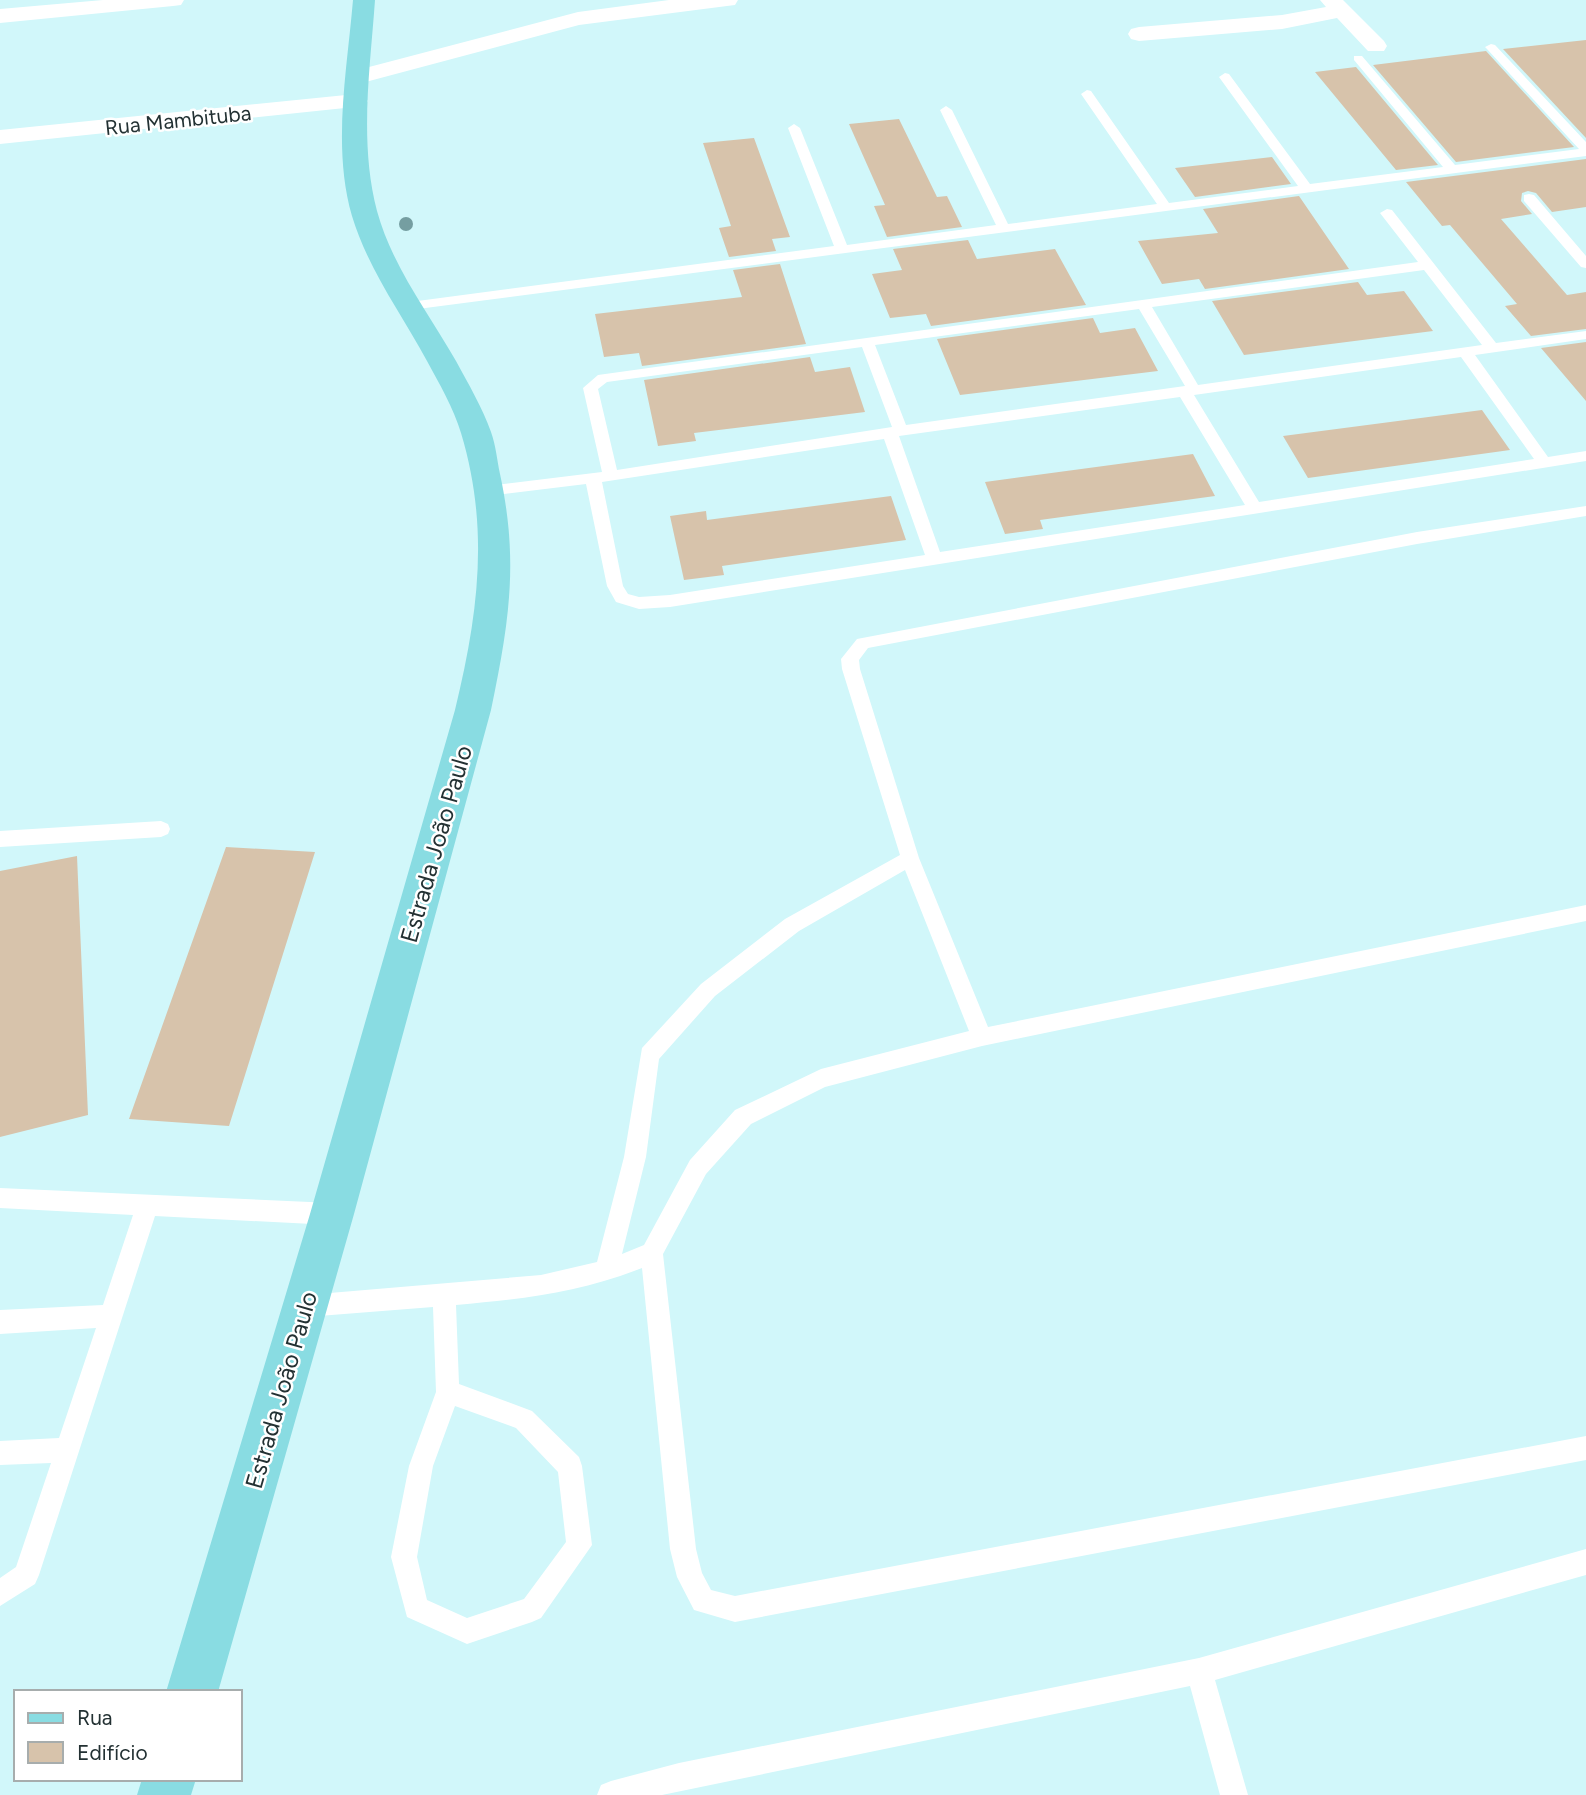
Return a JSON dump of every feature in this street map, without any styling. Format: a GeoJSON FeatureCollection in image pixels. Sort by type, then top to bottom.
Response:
{"type":"FeatureCollection","features":[{"type":"Feature","properties":{"kind":"main road","name":"Estrada João Paulo"},"geometry":{"type":"LineString","coordinates":[[193,1690],[332,1214],[473,710],[489,639],[496,567],[494,518],[476,432],[452,381],[378,253],[355,171],[357,89],[364,0]]}},
{"type":"Feature","properties":{"kind":"street"},"geometry":{"type":"LineString","coordinates":[[0,16],[173,0]]}},
{"type":"Feature","properties":{"kind":"street","name":"Rua Mambituba"},"geometry":{"type":"LineString","coordinates":[[0,137],[357,89],[579,19],[727,0]]}},
{"type":"Feature","properties":{"kind":"street"},"geometry":{"type":"LineString","coordinates":[[1139,34],[1236,27],[1337,6],[1367,52]]}},
{"type":"Feature","properties":{"kind":"lane"},"geometry":{"type":"LineString","coordinates":[[1491,47],[1586,150]]}},
{"type":"Feature","properties":{"kind":"lane"},"geometry":{"type":"LineString","coordinates":[[1367,52],[1451,169]]}},
{"type":"Feature","properties":{"kind":"lane"},"geometry":{"type":"LineString","coordinates":[[1224,77],[1307,189]]}},
{"type":"Feature","properties":{"kind":"lane"},"geometry":{"type":"LineString","coordinates":[[1087,94],[1166,208]]}},
{"type":"Feature","properties":{"kind":"lane"},"geometry":{"type":"LineString","coordinates":[[946,110],[1004,229]]}},
{"type":"Feature","properties":{"kind":"lane"},"geometry":{"type":"LineString","coordinates":[[794,128],[842,250]]}},
{"type":"Feature","properties":{"kind":"lane"},"geometry":{"type":"LineString","coordinates":[[410,306],[1166,208],[1586,150]]}},
{"type":"Feature","properties":{"kind":"lane"},"geometry":{"type":"LineString","coordinates":[[1529,198],[1586,264]]}},
{"type":"Feature","properties":{"kind":"lane"},"geometry":{"type":"LineString","coordinates":[[1387,213],[1492,348]]}},
{"type":"Feature","properties":{"kind":"lane"},"geometry":{"type":"LineString","coordinates":[[611,476],[590,388],[603,378],[1428,265]]}},
{"type":"Feature","properties":{"kind":"lane"},"geometry":{"type":"LineString","coordinates":[[1143,304],[1254,507]]}},
{"type":"Feature","properties":{"kind":"lane"},"geometry":{"type":"LineString","coordinates":[[487,491],[611,476],[896,432],[1586,335]]}},
{"type":"Feature","properties":{"kind":"lane"},"geometry":{"type":"LineString","coordinates":[[867,342],[934,557]]}},
{"type":"Feature","properties":{"kind":"lane"},"geometry":{"type":"LineString","coordinates":[[1465,352],[1545,462]]}},
{"type":"Feature","properties":{"kind":"lane"},"geometry":{"type":"LineString","coordinates":[[593,478],[615,586],[622,598],[639,603],[670,601],[934,557],[1586,456]]}},
{"type":"Feature","properties":{"kind":"lane"},"geometry":{"type":"LineString","coordinates":[[982,1037],[910,858],[851,669],[850,659],[863,643],[1404,541],[1586,511]]}},
{"type":"Feature","properties":{"kind":"lane"},"geometry":{"type":"LineString","coordinates":[[0,839],[161,828]]}},
{"type":"Feature","properties":{"kind":"lane"},"geometry":{"type":"LineString","coordinates":[[606,1270],[635,1157],[649,1055],[708,990],[771,941],[793,925],[910,858]]}},
{"type":"Feature","properties":{"kind":"lane"},"geometry":{"type":"LineString","coordinates":[[1586,913],[982,1037],[821,1078],[743,1117],[698,1167],[652,1253],[683,1549],[690,1577],[703,1601],[735,1609],[1586,1448]]}},
{"type":"Feature","properties":{"kind":"lane"},"geometry":{"type":"LineString","coordinates":[[0,1198],[332,1214]]}},
{"type":"Feature","properties":{"kind":"lane"},"geometry":{"type":"LineString","coordinates":[[0,1593],[26,1575],[148,1204]]}},
{"type":"Feature","properties":{"kind":"lane"},"geometry":{"type":"LineString","coordinates":[[306,1306],[541,1286],[606,1270],[652,1253]]}},
{"type":"Feature","properties":{"kind":"lane"},"geometry":{"type":"LineString","coordinates":[[444,1295],[448,1392],[421,1466],[404,1557],[416,1608],[467,1631],[531,1609],[579,1545],[570,1466],[524,1419],[448,1392]]}},
{"type":"Feature","properties":{"kind":"lane"},"geometry":{"type":"LineString","coordinates":[[0,1322],[111,1316]]}},
{"type":"Feature","properties":{"kind":"lane"},"geometry":{"type":"LineString","coordinates":[[0,1453],[67,1450]]}},
{"type":"Feature","properties":{"kind":"lane"},"geometry":{"type":"LineString","coordinates":[[611,1795],[679,1777],[1199,1671],[1586,1562]]}},
{"type":"Feature","properties":{"kind":"lane"},"geometry":{"type":"LineString","coordinates":[[1199,1671],[1234,1795]]}},
{"type":"Feature","properties":{"kind":"building"},"geometry":{"type":"Polygon","coordinates":[[[1586,40],[1586,138],[1503,49],[1586,40]]]}},
{"type":"Feature","properties":{"kind":"building"},"geometry":{"type":"Polygon","coordinates":[[[1486,51],[1574,147],[1456,162],[1373,65],[1486,51]]]}},
{"type":"Feature","properties":{"kind":"building"},"geometry":{"type":"Polygon","coordinates":[[[1356,67],[1438,165],[1396,170],[1315,72],[1356,67]]]}},
{"type":"Feature","properties":{"kind":"building"},"geometry":{"type":"Polygon","coordinates":[[[899,119],[937,197],[947,196],[962,227],[887,237],[874,206],[885,205],[849,124],[899,119]]]}},
{"type":"Feature","properties":{"kind":"building"},"geometry":{"type":"Polygon","coordinates":[[[754,138],[790,237],[772,239],[776,251],[729,257],[719,228],[731,226],[703,143],[754,138]]]}},
{"type":"Feature","properties":{"kind":"building"},"geometry":{"type":"Polygon","coordinates":[[[1272,157],[1291,184],[1195,197],[1175,168],[1272,157]]]}},
{"type":"Feature","properties":{"kind":"building"},"geometry":{"type":"Polygon","coordinates":[[[1586,159],[1586,207],[1552,212],[1536,193],[1528,191],[1522,193],[1521,201],[1532,214],[1501,219],[1567,295],[1586,292],[1586,329],[1531,336],[1505,306],[1517,304],[1450,225],[1442,226],[1406,182],[1586,159]]]}},
{"type":"Feature","properties":{"kind":"building"},"geometry":{"type":"Polygon","coordinates":[[[1299,196],[1349,269],[1205,289],[1199,279],[1162,284],[1138,241],[1218,233],[1203,209],[1299,196]]]}},
{"type":"Feature","properties":{"kind":"building"},"geometry":{"type":"Polygon","coordinates":[[[968,240],[977,259],[1055,249],[1086,305],[931,326],[926,314],[890,318],[872,274],[902,270],[893,249],[968,240]]]}},
{"type":"Feature","properties":{"kind":"building"},"geometry":{"type":"Polygon","coordinates":[[[780,264],[806,344],[642,366],[639,353],[604,357],[595,314],[742,297],[733,270],[780,264]]]}},
{"type":"Feature","properties":{"kind":"building"},"geometry":{"type":"Polygon","coordinates":[[[1358,282],[1367,295],[1404,291],[1433,331],[1244,355],[1212,301],[1358,282]]]}},
{"type":"Feature","properties":{"kind":"building"},"geometry":{"type":"Polygon","coordinates":[[[1093,318],[1100,333],[1135,328],[1158,371],[960,395],[937,339],[1093,318]]]}},
{"type":"Feature","properties":{"kind":"building"},"geometry":{"type":"Polygon","coordinates":[[[1586,342],[1586,401],[1541,348],[1586,342]]]}},
{"type":"Feature","properties":{"kind":"building"},"geometry":{"type":"Polygon","coordinates":[[[810,357],[815,372],[850,367],[865,412],[694,433],[696,441],[658,446],[644,380],[810,357]]]}},
{"type":"Feature","properties":{"kind":"building"},"geometry":{"type":"Polygon","coordinates":[[[1482,410],[1510,450],[1308,478],[1283,436],[1482,410]]]}},
{"type":"Feature","properties":{"kind":"building"},"geometry":{"type":"Polygon","coordinates":[[[1193,454],[1215,496],[1040,520],[1043,529],[1005,534],[985,482],[1193,454]]]}},
{"type":"Feature","properties":{"kind":"building"},"geometry":{"type":"Polygon","coordinates":[[[891,496],[906,540],[722,566],[724,575],[684,580],[670,516],[706,511],[707,520],[891,496]]]}},
{"type":"Feature","properties":{"kind":"building"},"geometry":{"type":"Polygon","coordinates":[[[226,847],[315,852],[229,1126],[129,1119],[226,847]]]}},
{"type":"Feature","properties":{"kind":"building"},"geometry":{"type":"Polygon","coordinates":[[[77,856],[88,1115],[0,1137],[0,871],[77,856]]]}}]}
